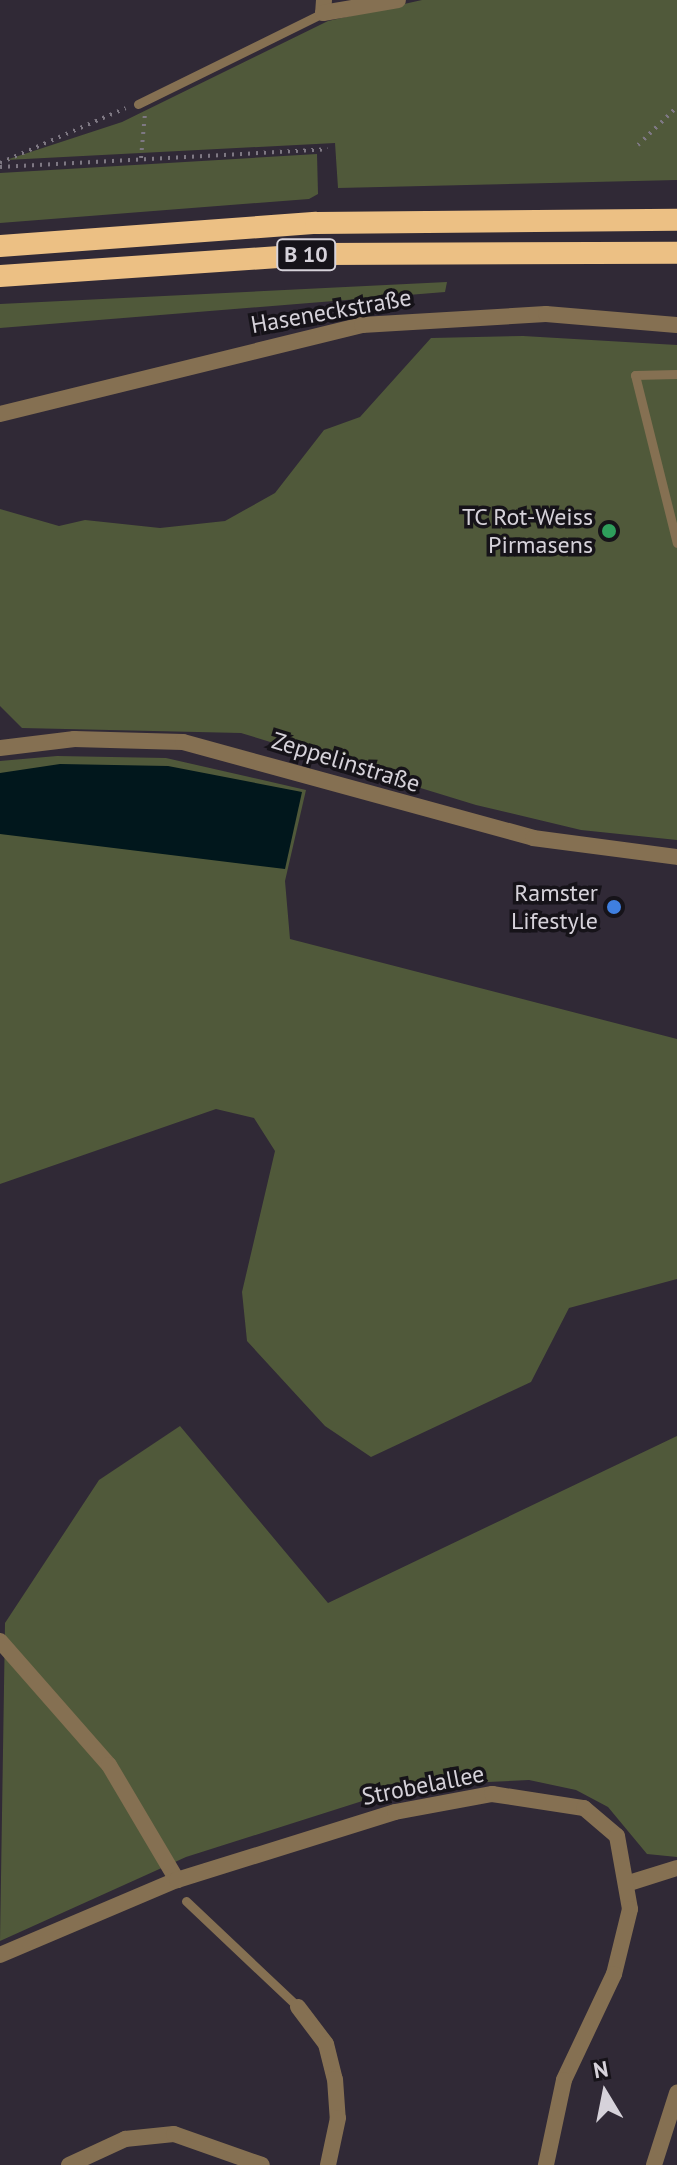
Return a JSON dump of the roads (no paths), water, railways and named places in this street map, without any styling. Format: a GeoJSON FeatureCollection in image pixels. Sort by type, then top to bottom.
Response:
{"type":"FeatureCollection","features":[{"type":"Feature","properties":{"kind":"highway","name":"B 10"},"geometry":{"type":"LineString","coordinates":[[0,246],[316,223],[677,220]]}},
{"type":"Feature","properties":{"kind":"highway","name":"B 10"},"geometry":{"type":"LineString","coordinates":[[0,276],[321,254],[677,253]]}},
{"type":"Feature","properties":{"kind":"street"},"geometry":{"type":"LineString","coordinates":[[324,7],[398,0]]}},
{"type":"Feature","properties":{"kind":"street","name":"Haseneckstraße"},"geometry":{"type":"LineString","coordinates":[[0,414],[362,325],[546,314],[677,325]]}},
{"type":"Feature","properties":{"kind":"street","name":"Zeppelinstraße"},"geometry":{"type":"LineString","coordinates":[[0,748],[74,739],[183,742],[533,838],[677,857]]}},
{"type":"Feature","properties":{"kind":"street"},"geometry":{"type":"LineString","coordinates":[[0,1641],[109,1765],[177,1880]]}},
{"type":"Feature","properties":{"kind":"street","name":"Strobelallee"},"geometry":{"type":"LineString","coordinates":[[0,1955],[177,1880],[395,1812],[492,1794],[557,1799],[605,1821],[617,1836],[629,1883],[626,1939],[564,2080],[546,2165]]}},
{"type":"Feature","properties":{"kind":"street"},"geometry":{"type":"LineString","coordinates":[[629,1883],[677,1868]]}},
{"type":"Feature","properties":{"kind":"street"},"geometry":{"type":"LineString","coordinates":[[298,2007],[326,2044],[335,2079],[338,2118],[328,2165]]}},
{"type":"Feature","properties":{"kind":"street"},"geometry":{"type":"LineString","coordinates":[[654,2165],[677,2093]]}},
{"type":"Feature","properties":{"kind":"street"},"geometry":{"type":"LineString","coordinates":[[69,2165],[125,2139],[174,2134],[262,2165]]}},
{"type":"Feature","properties":{"kind":"lane"},"geometry":{"type":"LineString","coordinates":[[142,102],[324,7]]}},
{"type":"Feature","properties":{"kind":"lane"},"geometry":{"type":"LineString","coordinates":[[677,374],[635,375],[677,543]]}},
{"type":"Feature","properties":{"kind":"lane"},"geometry":{"type":"LineString","coordinates":[[186,1901],[298,2007]]}},
{"type":"Feature","properties":{"kind":"water"},"geometry":{"type":"Polygon","coordinates":[[[60,764],[168,766],[302,792],[285,869],[0,834],[0,773],[60,764]]]}},
{"type":"Feature","properties":{"kind":"place","name":"TC Rot-Weiss Pirmasens"},"geometry":{"type":"Point","coordinates":[609,531]}},
{"type":"Feature","properties":{"kind":"place","name":"Ramster Lifestyle"},"geometry":{"type":"Point","coordinates":[614,907]}}]}
